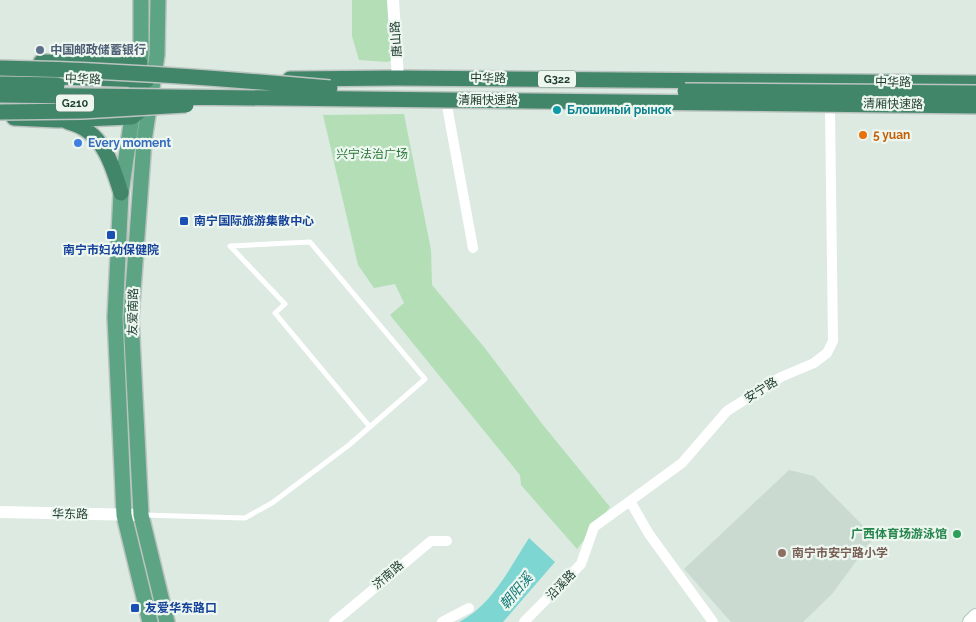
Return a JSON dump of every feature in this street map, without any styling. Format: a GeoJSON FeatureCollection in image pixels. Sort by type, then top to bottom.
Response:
{"type":"FeatureCollection","features":[{"type":"Feature","properties":{"kind":"highway"},"geometry":{"type":"LineString","coordinates":[[0,61],[140,64]]}},
{"type":"Feature","properties":{"kind":"highway"},"geometry":{"type":"LineString","coordinates":[[0,68],[108,70],[172,74],[326,93]]}},
{"type":"Feature","properties":{"kind":"highway","name":"中华路"},"geometry":{"type":"LineString","coordinates":[[0,75],[137,81],[398,78],[976,83]]}},
{"type":"Feature","properties":{"kind":"highway","name":"清厢快速路"},"geometry":{"type":"LineString","coordinates":[[0,84],[326,93],[976,106]]}},
{"type":"Feature","properties":{"kind":"highway"},"geometry":{"type":"LineString","coordinates":[[0,112],[82,111],[326,93]]}},
{"type":"Feature","properties":{"kind":"highway","name":"清厢快速路"},"geometry":{"type":"LineString","coordinates":[[0,95],[976,93]]}},
{"type":"Feature","properties":{"kind":"highway","name":"中华路"},"geometry":{"type":"LineString","coordinates":[[0,103],[133,110],[150,103],[976,112]]}},
{"type":"Feature","properties":{"kind":"highway"},"geometry":{"type":"LineString","coordinates":[[0,118],[57,120],[133,110]]}},
{"type":"Feature","properties":{"kind":"highway"},"geometry":{"type":"LineString","coordinates":[[57,120],[74,124],[90,132],[105,150],[114,167],[120,193]]}},
{"type":"Feature","properties":{"kind":"main road","name":"友爱南路"},"geometry":{"type":"LineString","coordinates":[[141,0],[140,64],[120,193],[115,317],[124,515],[150,622]]}},
{"type":"Feature","properties":{"kind":"main road","name":"友爱南路"},"geometry":{"type":"LineString","coordinates":[[158,0],[157,55],[144,141],[131,318],[141,515],[167,622]]}},
{"type":"Feature","properties":{"kind":"main road"},"geometry":{"type":"LineString","coordinates":[[970,622],[976,616]]}},
{"type":"Feature","properties":{"kind":"street","name":"唐山路"},"geometry":{"type":"LineString","coordinates":[[393,0],[398,78]]}},
{"type":"Feature","properties":{"kind":"street"},"geometry":{"type":"LineString","coordinates":[[447,106],[473,248]]}},
{"type":"Feature","properties":{"kind":"street","name":"安宁路"},"geometry":{"type":"LineString","coordinates":[[630,501],[682,463],[727,411],[781,378],[814,363],[827,353],[833,341],[830,110]]}},
{"type":"Feature","properties":{"kind":"street"},"geometry":{"type":"LineString","coordinates":[[630,501],[650,534],[713,622]]}},
{"type":"Feature","properties":{"kind":"street","name":"沿溪路"},"geometry":{"type":"LineString","coordinates":[[524,622],[581,564],[594,527],[630,501]]}},
{"type":"Feature","properties":{"kind":"street","name":"华东路"},"geometry":{"type":"LineString","coordinates":[[0,512],[141,515]]}},
{"type":"Feature","properties":{"kind":"street","name":"济南路"},"geometry":{"type":"LineString","coordinates":[[334,622],[431,540],[446,541]]}},
{"type":"Feature","properties":{"kind":"street"},"geometry":{"type":"LineString","coordinates":[[442,622],[469,608]]}},
{"type":"Feature","properties":{"kind":"lane"},"geometry":{"type":"LineString","coordinates":[[141,515],[245,518],[272,504],[370,428],[425,379],[310,242],[230,246],[285,304],[275,313],[370,428]]}},
{"type":"Feature","properties":{"kind":"shaded area","name":"南宁市安宁路小学"},"geometry":{"type":"Polygon","coordinates":[[[789,470],[814,476],[874,537],[832,594],[803,622],[731,622],[684,569],[789,470]]]}},
{"type":"Feature","properties":{"kind":"green space"},"geometry":{"type":"Polygon","coordinates":[[[352,0],[392,0],[393,59],[388,62],[359,60],[352,36],[352,0]]]}},
{"type":"Feature","properties":{"kind":"green space","name":"兴宁法治广场"},"geometry":{"type":"Polygon","coordinates":[[[404,114],[431,250],[432,285],[484,347],[543,425],[610,507],[577,549],[521,485],[520,475],[390,315],[404,303],[395,284],[374,288],[358,265],[323,115],[404,114]]]}},
{"type":"Feature","properties":{"kind":"water","name":"朝阳溪"},"geometry":{"type":"Polygon","coordinates":[[[529,538],[555,562],[503,622],[459,622],[471,615],[490,596],[507,574],[529,538]]]}},
{"type":"Feature","properties":{"kind":"place","name":"中国邮政储蓄银行"},"geometry":{"type":"Point","coordinates":[40,50]}},
{"type":"Feature","properties":{"kind":"place","name":"Блошиный рынок"},"geometry":{"type":"Point","coordinates":[557,110]}},
{"type":"Feature","properties":{"kind":"place","name":"5 yuan"},"geometry":{"type":"Point","coordinates":[863,135]}},
{"type":"Feature","properties":{"kind":"place","name":"Every moment"},"geometry":{"type":"Point","coordinates":[78,143]}},
{"type":"Feature","properties":{"kind":"place","name":"南宁国际旅游集散中心"},"geometry":{"type":"Point","coordinates":[184,221]}},
{"type":"Feature","properties":{"kind":"place","name":"南宁市妇幼保健院"},"geometry":{"type":"Point","coordinates":[111,235]}},
{"type":"Feature","properties":{"kind":"place","name":"广西体育场游泳馆"},"geometry":{"type":"Point","coordinates":[957,534]}},
{"type":"Feature","properties":{"kind":"place","name":"南宁市安宁路小学"},"geometry":{"type":"Point","coordinates":[782,553]}},
{"type":"Feature","properties":{"kind":"place","name":"友爱华东路口"},"geometry":{"type":"Point","coordinates":[135,608]}}]}
